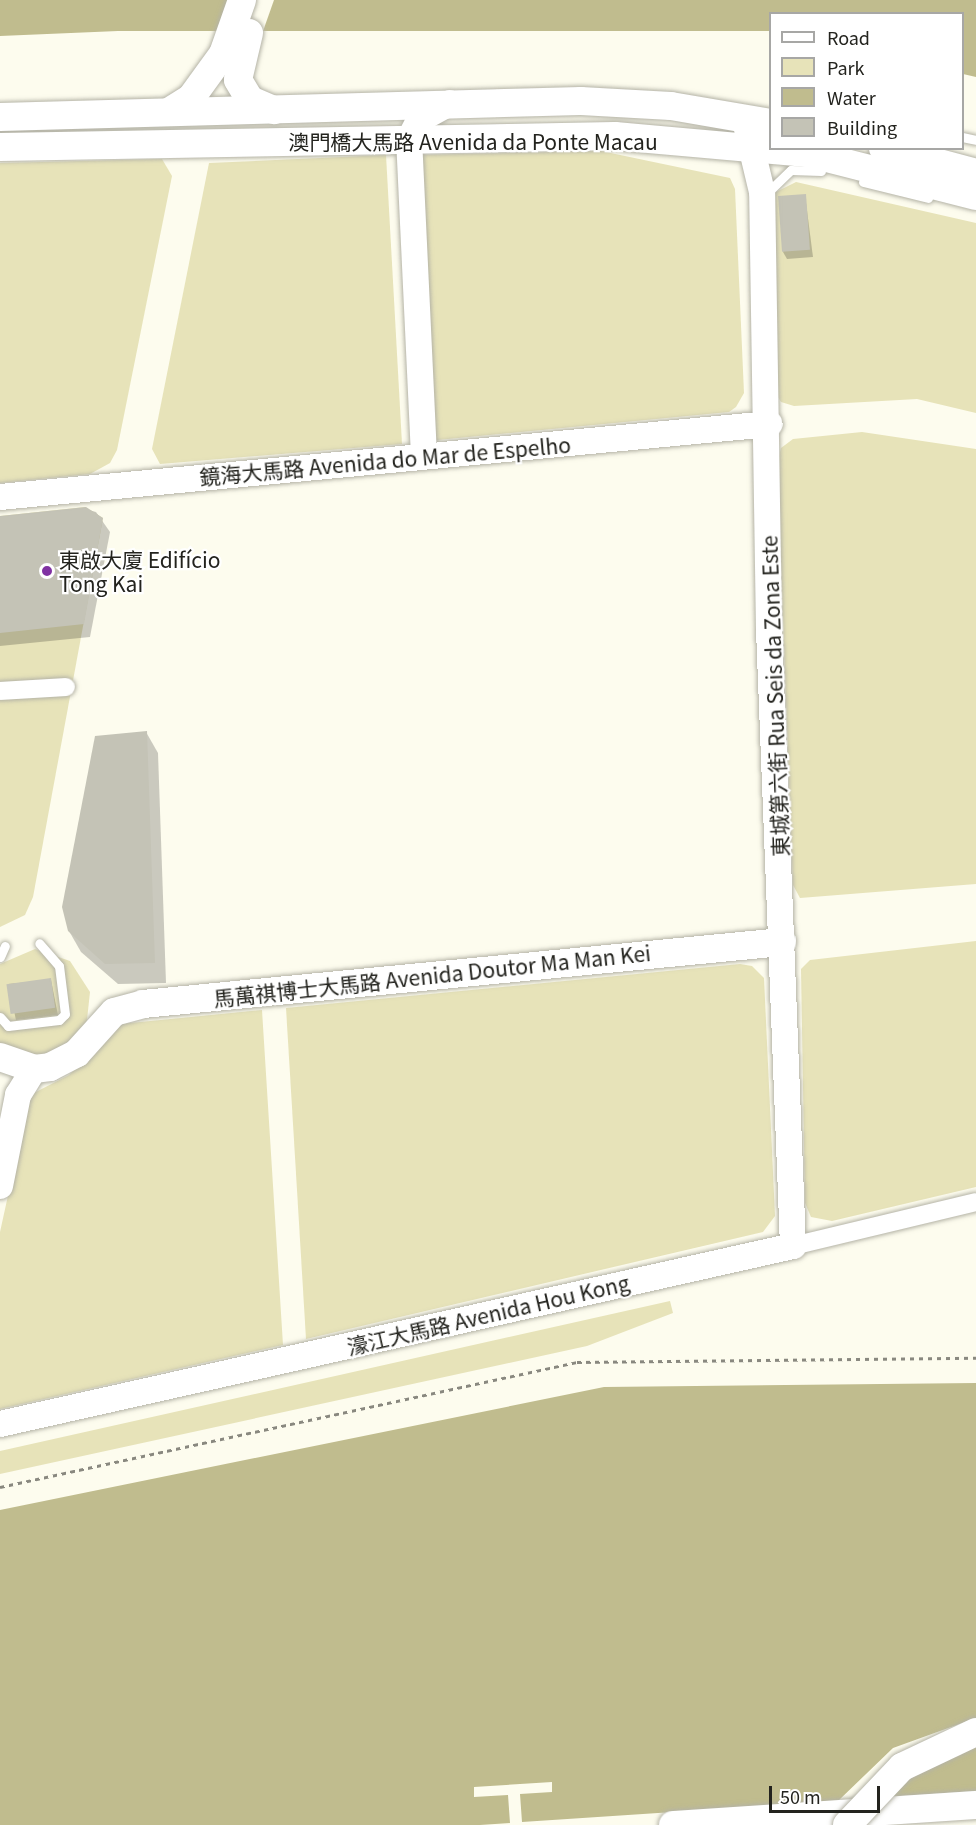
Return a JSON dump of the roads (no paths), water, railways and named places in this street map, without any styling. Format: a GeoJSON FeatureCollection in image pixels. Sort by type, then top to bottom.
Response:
{"type":"FeatureCollection","features":[{"type":"Feature","properties":{"kind":"main road"},"geometry":{"type":"LineString","coordinates":[[242,0],[231,57],[244,92]]}},
{"type":"Feature","properties":{"kind":"main road"},"geometry":{"type":"LineString","coordinates":[[170,111],[201,87],[231,57],[261,0]]}},
{"type":"Feature","properties":{"kind":"main road"},"geometry":{"type":"LineString","coordinates":[[201,87],[223,85],[244,92],[274,110]]}},
{"type":"Feature","properties":{"kind":"main road","name":"澳門橋大馬路 Avenida da Ponte Macau"},"geometry":{"type":"LineString","coordinates":[[0,117],[581,101],[737,116],[765,128]]}},
{"type":"Feature","properties":{"kind":"main road"},"geometry":{"type":"LineString","coordinates":[[424,456],[409,140],[419,120],[450,103]]}},
{"type":"Feature","properties":{"kind":"main road","name":"澳門橋大馬路 Avenida da Ponte Macau"},"geometry":{"type":"LineString","coordinates":[[0,147],[615,136],[765,128]]}},
{"type":"Feature","properties":{"kind":"main road","name":"東城第六街 Rua Seis da Zona Este"},"geometry":{"type":"LineString","coordinates":[[765,128],[763,206],[770,424],[769,630],[793,1246]]}},
{"type":"Feature","properties":{"kind":"main road","name":"澳門橋大馬路 Avenida da Ponte Macau"},"geometry":{"type":"LineString","coordinates":[[802,150],[965,200]]}},
{"type":"Feature","properties":{"kind":"main road"},"geometry":{"type":"LineString","coordinates":[[890,150],[976,173]]}},
{"type":"Feature","properties":{"kind":"main road"},"geometry":{"type":"LineString","coordinates":[[952,150],[976,156]]}},
{"type":"Feature","properties":{"kind":"main road","name":"鏡海大馬路 Avenida do Mar de Espelho"},"geometry":{"type":"LineString","coordinates":[[0,496],[770,424]]}},
{"type":"Feature","properties":{"kind":"main road","name":"馬萬祺博士大馬路 Avenida Doutor Ma Man Kei"},"geometry":{"type":"LineString","coordinates":[[34,1069],[65,1061],[91,1032],[114,1012],[143,1004],[782,942]]}},
{"type":"Feature","properties":{"kind":"main road"},"geometry":{"type":"LineString","coordinates":[[0,1057],[34,1069],[18,1095],[0,1186]]}},
{"type":"Feature","properties":{"kind":"main road","name":"濠江大馬路 Avenida Hou Kong"},"geometry":{"type":"LineString","coordinates":[[0,1424],[793,1246]]}},
{"type":"Feature","properties":{"kind":"main road"},"geometry":{"type":"LineString","coordinates":[[847,1825],[902,1767],[976,1732]]}},
{"type":"Feature","properties":{"kind":"main road"},"geometry":{"type":"LineString","coordinates":[[674,1825],[976,1805]]}},
{"type":"Feature","properties":{"kind":"main road"},"geometry":{"type":"LineString","coordinates":[[944,1825],[976,1823]]}},
{"type":"Feature","properties":{"kind":"street"},"geometry":{"type":"LineString","coordinates":[[0,691],[66,687]]}},
{"type":"Feature","properties":{"kind":"street","name":"濠江大馬路 Avenida Hou Kong"},"geometry":{"type":"LineString","coordinates":[[793,1246],[976,1202]]}},
{"type":"Feature","properties":{"kind":"lane"},"geometry":{"type":"LineString","coordinates":[[763,206],[773,182],[786,172],[806,168],[828,173]]}},
{"type":"Feature","properties":{"kind":"lane"},"geometry":{"type":"LineString","coordinates":[[852,179],[943,201]]}},
{"type":"Feature","properties":{"kind":"lane"},"geometry":{"type":"LineString","coordinates":[[965,200],[976,209]]}},
{"type":"Feature","properties":{"kind":"lane"},"geometry":{"type":"LineString","coordinates":[[0,1017],[8,1026],[58,1020],[65,1014],[59,966],[39,943]]}},
{"type":"Feature","properties":{"kind":"lane"},"geometry":{"type":"LineString","coordinates":[[0,957],[5,946]]}},
{"type":"Feature","properties":{"kind":"water"},"geometry":{"type":"Polygon","coordinates":[[[0,0],[976,0],[976,77],[964,74],[964,12],[769,12],[769,31],[118,31],[0,36],[0,0]]]}},
{"type":"Feature","properties":{"kind":"water"},"geometry":{"type":"Polygon","coordinates":[[[976,1383],[976,1825],[0,1825],[0,1510],[604,1387],[976,1383]]]}},
{"type":"Feature","properties":{"kind":"place","name":"東啟大廈 Edifício Tong Kai"},"geometry":{"type":"Point","coordinates":[47,571]}}]}
